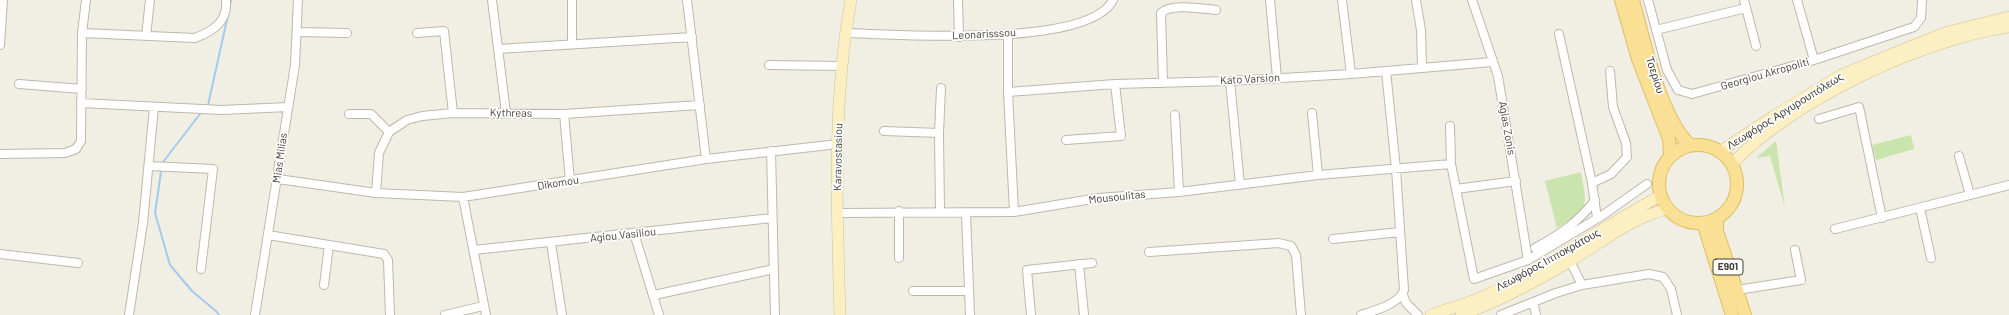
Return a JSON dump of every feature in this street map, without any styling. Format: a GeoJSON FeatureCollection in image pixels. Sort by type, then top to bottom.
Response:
{"type":"FeatureCollection","features":[{"type":"Feature","properties":{"kind":"main road","name":"Karavostasiou"},"geometry":{"type":"LineString","coordinates":[[840,315],[837,213],[838,144],[841,66],[851,0]]}},
{"type":"Feature","properties":{"kind":"main road","name":"Τσερίου"},"geometry":{"type":"LineString","coordinates":[[1621,0],[1638,59],[1669,139],[1670,155]]}},
{"type":"Feature","properties":{"kind":"main road","name":"Τσερίου"},"geometry":{"type":"LineString","coordinates":[[1633,0],[1657,85],[1677,129],[1690,145]]}},
{"type":"Feature","properties":{"kind":"main road","name":"Λεωφόρος Αργυρουπόλεως"},"geometry":{"type":"LineString","coordinates":[[1721,151],[1774,116],[1841,75],[1898,50],[1944,34],[2009,17]]}},
{"type":"Feature","properties":{"kind":"main road","name":"Λεωφόρος Αργυρουπόλεως"},"geometry":{"type":"LineString","coordinates":[[1732,164],[1745,151],[1791,116],[1850,82],[1908,56],[1972,35],[2009,27]]}},
{"type":"Feature","properties":{"kind":"main road"},"geometry":{"type":"LineString","coordinates":[[1690,145],[1706,145],[1721,151],[1732,164],[1737,181],[1736,192],[1727,210],[1717,218],[1703,223],[1689,222],[1677,218],[1667,209],[1660,196],[1658,186],[1659,175],[1663,165],[1670,155],[1690,145]]}},
{"type":"Feature","properties":{"kind":"main road","name":"Λεωφόρος Ιπποκράτους"},"geometry":{"type":"LineString","coordinates":[[1431,315],[1485,295],[1546,263],[1660,196]]}},
{"type":"Feature","properties":{"kind":"main road","name":"Λεωφόρος Ιπποκράτους"},"geometry":{"type":"LineString","coordinates":[[1460,315],[1482,307],[1533,282],[1644,216],[1667,209]]}},
{"type":"Feature","properties":{"kind":"main road","name":"E901"},"geometry":{"type":"LineString","coordinates":[[1717,218],[1717,231],[1745,315]]}},
{"type":"Feature","properties":{"kind":"main road","name":"E901"},"geometry":{"type":"LineString","coordinates":[[1703,223],[1732,315]]}},
{"type":"Feature","properties":{"kind":"street"},"geometry":{"type":"LineString","coordinates":[[0,45],[3,0]]}},
{"type":"Feature","properties":{"kind":"street"},"geometry":{"type":"LineString","coordinates":[[0,154],[65,153],[76,149],[81,141],[82,33],[86,0]]}},
{"type":"Feature","properties":{"kind":"street"},"geometry":{"type":"LineString","coordinates":[[146,36],[150,0]]}},
{"type":"Feature","properties":{"kind":"street"},"geometry":{"type":"LineString","coordinates":[[82,33],[195,38],[211,32],[222,20],[226,0]]}},
{"type":"Feature","properties":{"kind":"street","name":"Mias Milias"},"geometry":{"type":"LineString","coordinates":[[255,315],[278,179],[295,65],[298,0]]}},
{"type":"Feature","properties":{"kind":"street"},"geometry":{"type":"LineString","coordinates":[[492,0],[506,113]]}},
{"type":"Feature","properties":{"kind":"street"},"geometry":{"type":"LineString","coordinates":[[572,0],[572,45]]}},
{"type":"Feature","properties":{"kind":"street"},"geometry":{"type":"LineString","coordinates":[[686,0],[692,37],[706,159]]}},
{"type":"Feature","properties":{"kind":"street"},"geometry":{"type":"LineString","coordinates":[[958,0],[959,37]]}},
{"type":"Feature","properties":{"kind":"street","name":"Leonarisssou"},"geometry":{"type":"LineString","coordinates":[[845,33],[959,37],[1008,34],[1068,27],[1090,20],[1110,7],[1113,0]]}},
{"type":"Feature","properties":{"kind":"street"},"geometry":{"type":"LineString","coordinates":[[1270,0],[1277,78]]}},
{"type":"Feature","properties":{"kind":"street"},"geometry":{"type":"LineString","coordinates":[[1342,0],[1351,74]]}},
{"type":"Feature","properties":{"kind":"street"},"geometry":{"type":"LineString","coordinates":[[1416,0],[1421,30],[1422,68]]}},
{"type":"Feature","properties":{"kind":"street","name":"Agias Zonis"},"geometry":{"type":"LineString","coordinates":[[1472,0],[1498,76],[1528,260]]}},
{"type":"Feature","properties":{"kind":"street","name":"Georgiou Akropoliti"},"geometry":{"type":"LineString","coordinates":[[1648,0],[1667,70],[1678,90],[1692,94],[1814,60],[1914,27],[1921,18],[1922,0]]}},
{"type":"Feature","properties":{"kind":"street"},"geometry":{"type":"LineString","coordinates":[[1797,0],[1814,60]]}},
{"type":"Feature","properties":{"kind":"street"},"geometry":{"type":"LineString","coordinates":[[1656,30],[1745,4],[1756,46]]}},
{"type":"Feature","properties":{"kind":"street"},"geometry":{"type":"LineString","coordinates":[[1163,83],[1161,13],[1164,10],[1173,7],[1216,10]]}},
{"type":"Feature","properties":{"kind":"street"},"geometry":{"type":"LineString","coordinates":[[417,33],[444,31],[453,113]]}},
{"type":"Feature","properties":{"kind":"street"},"geometry":{"type":"LineString","coordinates":[[296,32],[347,33]]}},
{"type":"Feature","properties":{"kind":"street"},"geometry":{"type":"LineString","coordinates":[[1008,34],[1008,92],[1014,212]]}},
{"type":"Feature","properties":{"kind":"street"},"geometry":{"type":"LineString","coordinates":[[1559,34],[1592,183],[1597,218],[1606,228]]}},
{"type":"Feature","properties":{"kind":"street"},"geometry":{"type":"LineString","coordinates":[[498,49],[692,37]]}},
{"type":"Feature","properties":{"kind":"street","name":"Kato Varsion"},"geometry":{"type":"LineString","coordinates":[[1008,92],[1115,84],[1230,81],[1351,74],[1492,62]]}},
{"type":"Feature","properties":{"kind":"street"},"geometry":{"type":"LineString","coordinates":[[769,65],[841,66]]}},
{"type":"Feature","properties":{"kind":"street"},"geometry":{"type":"LineString","coordinates":[[1386,71],[1396,169],[1404,292],[1409,312],[1418,315]]}},
{"type":"Feature","properties":{"kind":"street"},"geometry":{"type":"LineString","coordinates":[[1592,183],[1611,174],[1627,157],[1626,143],[1613,107],[1610,71]]}},
{"type":"Feature","properties":{"kind":"street"},"geometry":{"type":"LineString","coordinates":[[1230,81],[1240,185]]}},
{"type":"Feature","properties":{"kind":"street"},"geometry":{"type":"LineString","coordinates":[[19,84],[82,89]]}},
{"type":"Feature","properties":{"kind":"street"},"geometry":{"type":"LineString","coordinates":[[1066,140],[1121,136],[1115,84]]}},
{"type":"Feature","properties":{"kind":"street"},"geometry":{"type":"LineString","coordinates":[[940,212],[939,133],[941,88]]}},
{"type":"Feature","properties":{"kind":"street"},"geometry":{"type":"LineString","coordinates":[[81,103],[222,110],[288,107]]}},
{"type":"Feature","properties":{"kind":"street","name":"Kythreas"},"geometry":{"type":"LineString","coordinates":[[389,132],[407,120],[422,116],[453,113],[564,114],[700,105]]}},
{"type":"Feature","properties":{"kind":"street"},"geometry":{"type":"LineString","coordinates":[[129,315],[143,223],[154,107]]}},
{"type":"Feature","properties":{"kind":"street"},"geometry":{"type":"LineString","coordinates":[[1819,119],[1859,107],[1882,218]]}},
{"type":"Feature","properties":{"kind":"street"},"geometry":{"type":"LineString","coordinates":[[1312,113],[1318,175]]}},
{"type":"Feature","properties":{"kind":"street"},"geometry":{"type":"LineString","coordinates":[[348,114],[372,114],[389,132],[379,153],[376,193]]}},
{"type":"Feature","properties":{"kind":"street"},"geometry":{"type":"LineString","coordinates":[[564,114],[570,181]]}},
{"type":"Feature","properties":{"kind":"street"},"geometry":{"type":"LineString","coordinates":[[1175,115],[1179,192]]}},
{"type":"Feature","properties":{"kind":"street"},"geometry":{"type":"LineString","coordinates":[[1450,126],[1451,164],[1473,277],[1477,279],[1528,260],[1597,218],[1647,184]]}},
{"type":"Feature","properties":{"kind":"street"},"geometry":{"type":"LineString","coordinates":[[884,131],[939,133]]}},
{"type":"Feature","properties":{"kind":"street","name":"Dikomou"},"geometry":{"type":"LineString","coordinates":[[278,179],[376,193],[463,197],[706,159],[838,144]]}},
{"type":"Feature","properties":{"kind":"street"},"geometry":{"type":"LineString","coordinates":[[771,151],[775,315]]}},
{"type":"Feature","properties":{"kind":"street"},"geometry":{"type":"LineString","coordinates":[[1959,156],[1970,195]]}},
{"type":"Feature","properties":{"kind":"street","name":"Mousoulitas"},"geometry":{"type":"LineString","coordinates":[[837,213],[899,211],[966,213],[1014,212],[1098,198],[1179,192],[1318,175],[1451,164]]}},
{"type":"Feature","properties":{"kind":"street"},"geometry":{"type":"LineString","coordinates":[[149,166],[213,169],[201,269]]}},
{"type":"Feature","properties":{"kind":"street"},"geometry":{"type":"LineString","coordinates":[[1456,189],[1516,181]]}},
{"type":"Feature","properties":{"kind":"street"},"geometry":{"type":"LineString","coordinates":[[1835,229],[2009,186]]}},
{"type":"Feature","properties":{"kind":"street"},"geometry":{"type":"LineString","coordinates":[[463,197],[474,250],[483,306],[486,315]]}},
{"type":"Feature","properties":{"kind":"street"},"geometry":{"type":"LineString","coordinates":[[1535,248],[1562,234],[1579,219],[1595,200]]}},
{"type":"Feature","properties":{"kind":"street"},"geometry":{"type":"LineString","coordinates":[[1920,208],[1931,258]]}},
{"type":"Feature","properties":{"kind":"street"},"geometry":{"type":"LineString","coordinates":[[899,211],[899,258]]}},
{"type":"Feature","properties":{"kind":"street"},"geometry":{"type":"LineString","coordinates":[[966,213],[970,315]]}},
{"type":"Feature","properties":{"kind":"street","name":"Agiou Vasiliou"},"geometry":{"type":"LineString","coordinates":[[474,250],[772,218]]}},
{"type":"Feature","properties":{"kind":"street"},"geometry":{"type":"LineString","coordinates":[[1333,239],[1400,232]]}},
{"type":"Feature","properties":{"kind":"street"},"geometry":{"type":"LineString","coordinates":[[634,233],[659,315]]}},
{"type":"Feature","properties":{"kind":"street"},"geometry":{"type":"LineString","coordinates":[[268,235],[381,252],[387,257],[388,260],[390,315]]}},
{"type":"Feature","properties":{"kind":"street"},"geometry":{"type":"LineString","coordinates":[[551,242],[562,315]]}},
{"type":"Feature","properties":{"kind":"street"},"geometry":{"type":"LineString","coordinates":[[1149,252],[1279,243],[1291,246],[1296,255],[1301,315]]}},
{"type":"Feature","properties":{"kind":"street"},"geometry":{"type":"LineString","coordinates":[[324,285],[329,245]]}},
{"type":"Feature","properties":{"kind":"street"},"geometry":{"type":"LineString","coordinates":[[1737,290],[1801,280],[1795,250]]}},
{"type":"Feature","properties":{"kind":"street"},"geometry":{"type":"LineString","coordinates":[[0,254],[78,263]]}},
{"type":"Feature","properties":{"kind":"street"},"geometry":{"type":"LineString","coordinates":[[1570,261],[1582,284]]}},
{"type":"Feature","properties":{"kind":"street"},"geometry":{"type":"LineString","coordinates":[[1031,315],[1028,270],[1092,263]]}},
{"type":"Feature","properties":{"kind":"street"},"geometry":{"type":"LineString","coordinates":[[1079,264],[1084,315]]}},
{"type":"Feature","properties":{"kind":"street"},"geometry":{"type":"LineString","coordinates":[[654,295],[774,270]]}},
{"type":"Feature","properties":{"kind":"street"},"geometry":{"type":"LineString","coordinates":[[1501,315],[1582,284],[1649,274],[1663,277],[1671,289],[1677,315]]}},
{"type":"Feature","properties":{"kind":"street"},"geometry":{"type":"LineString","coordinates":[[913,291],[969,291]]}},
{"type":"Feature","properties":{"kind":"street"},"geometry":{"type":"LineString","coordinates":[[1361,315],[1393,302],[1404,292]]}},
{"type":"Feature","properties":{"kind":"street"},"geometry":{"type":"LineString","coordinates":[[1533,302],[1536,315]]}},
{"type":"Feature","properties":{"kind":"street"},"geometry":{"type":"LineString","coordinates":[[445,315],[483,306]]}},
{"type":"Feature","properties":{"kind":"green space"},"geometry":{"type":"Polygon","coordinates":[[[1911,135],[1914,149],[1876,160],[1872,145],[1911,135]]]}},
{"type":"Feature","properties":{"kind":"green space"},"geometry":{"type":"Polygon","coordinates":[[[1776,141],[1785,208],[1770,156],[1756,158],[1776,141]]]}},
{"type":"Feature","properties":{"kind":"green space"},"geometry":{"type":"Polygon","coordinates":[[[1581,172],[1585,200],[1584,206],[1576,216],[1557,228],[1545,181],[1581,172]]]}},
{"type":"Feature","properties":{"kind":"waterway"},"geometry":{"type":"LineString","coordinates":[[229,9],[231,0]]}},
{"type":"Feature","properties":{"kind":"waterway"},"geometry":{"type":"LineString","coordinates":[[208,105],[228,15]]}},
{"type":"Feature","properties":{"kind":"waterway"},"geometry":{"type":"LineString","coordinates":[[163,162],[200,114]]}},
{"type":"Feature","properties":{"kind":"waterway"},"geometry":{"type":"LineString","coordinates":[[161,172],[155,213],[170,265],[192,291],[219,315]]}}]}
